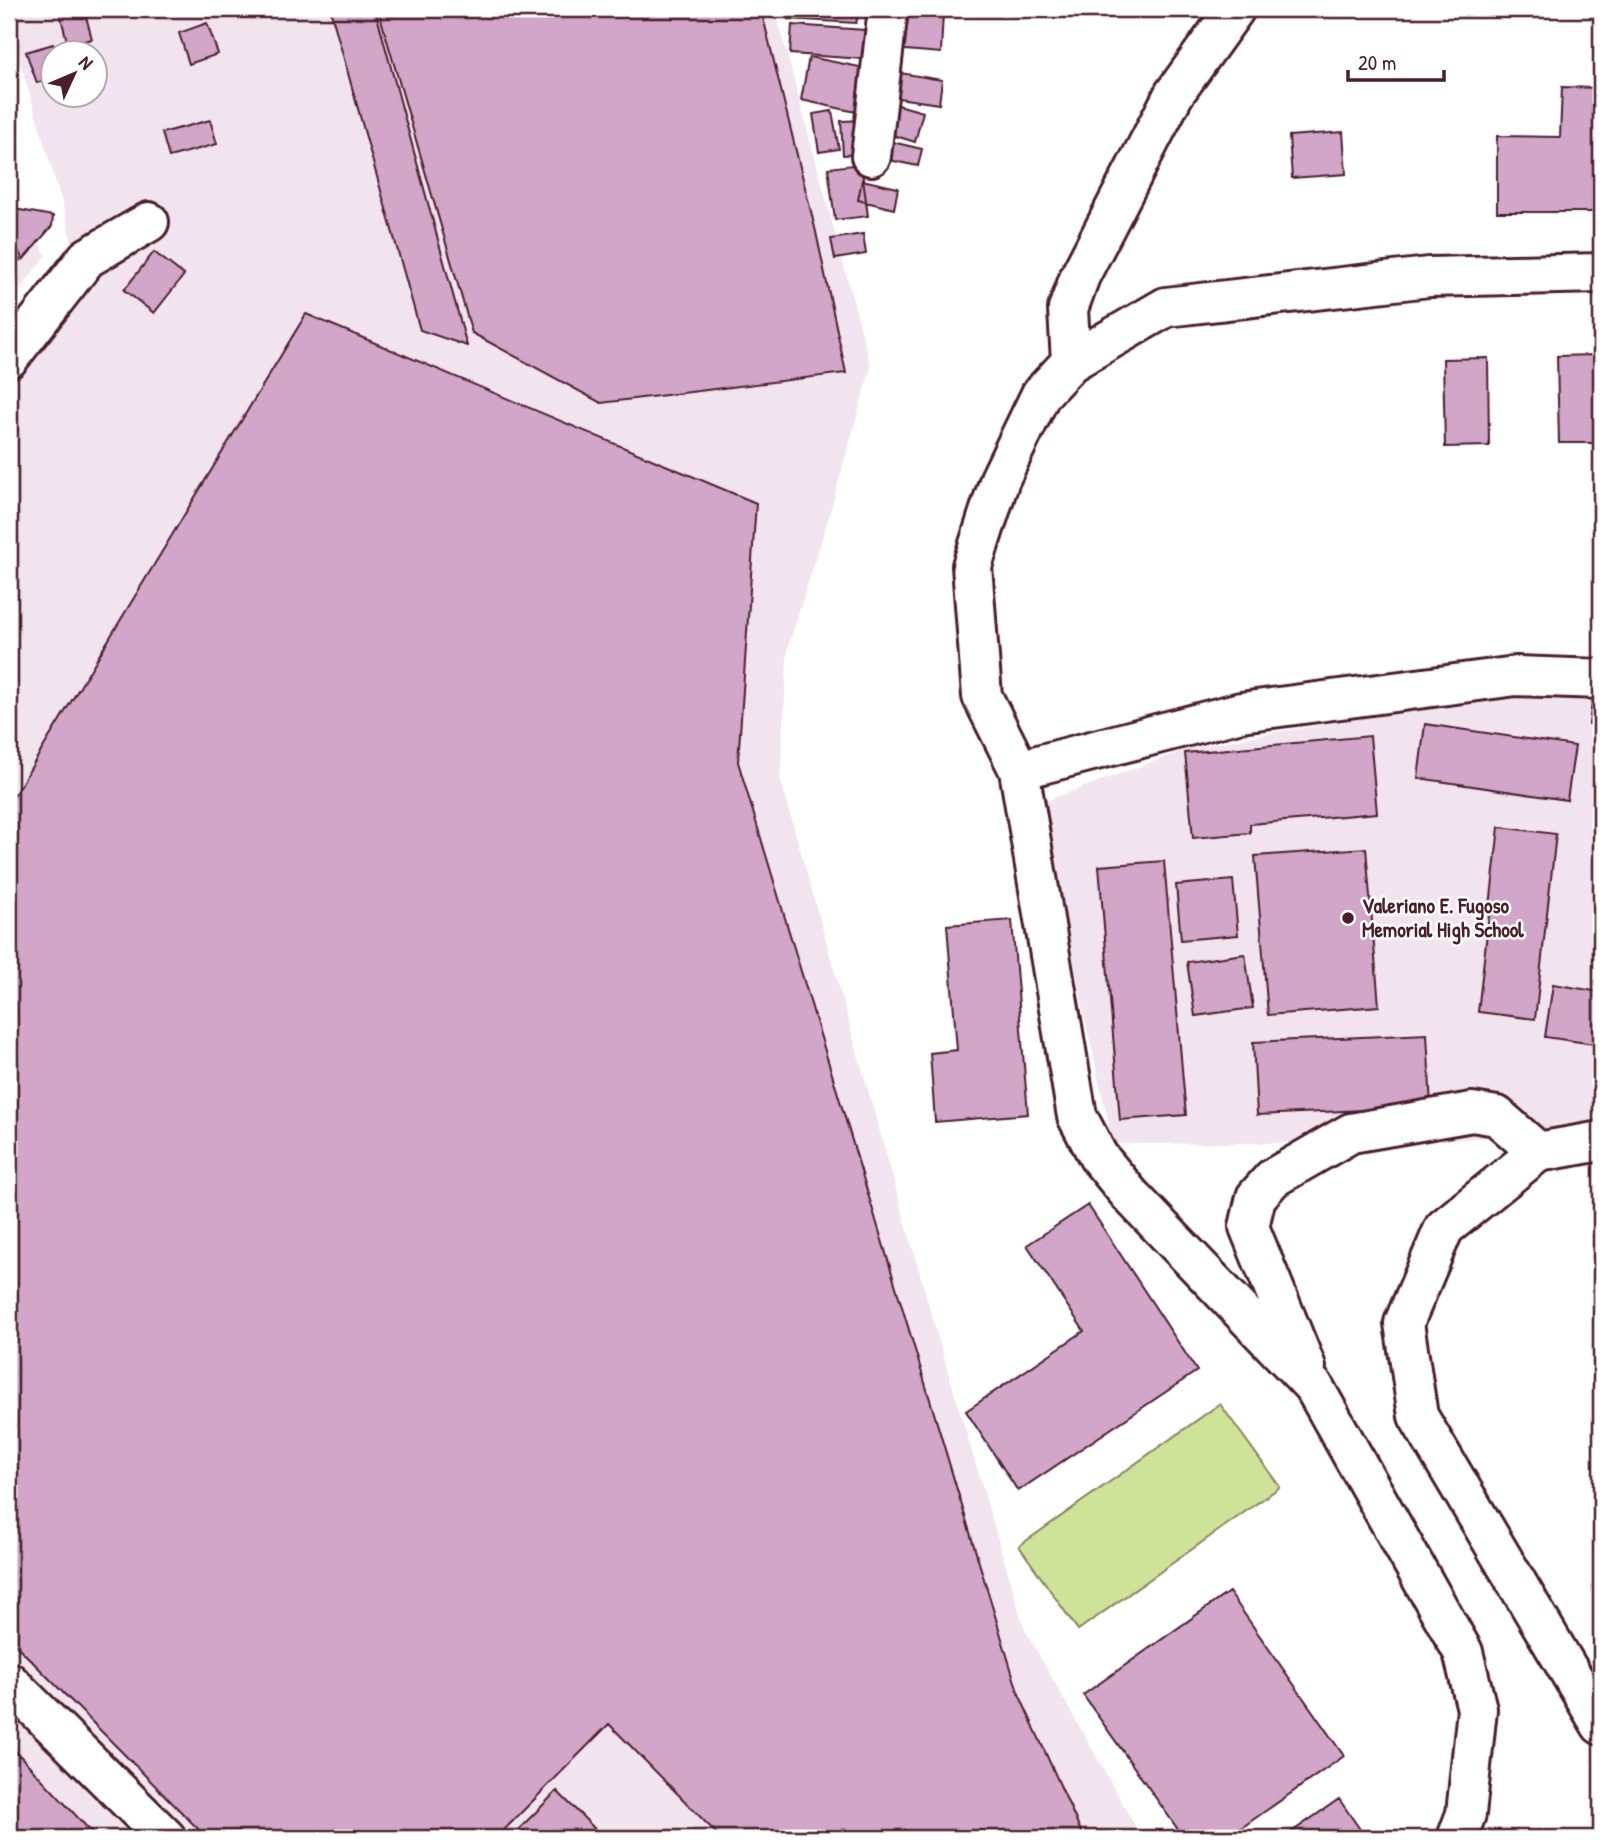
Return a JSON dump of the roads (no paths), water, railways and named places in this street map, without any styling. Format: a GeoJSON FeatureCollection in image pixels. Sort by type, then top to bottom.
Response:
{"type":"FeatureCollection","features":[{"type":"Feature","properties":{"kind":"street"},"geometry":{"type":"LineString","coordinates":[[871,156],[888,9]]}},
{"type":"Feature","properties":{"kind":"street"},"geometry":{"type":"LineString","coordinates":[[1071,362],[1068,309],[1080,276],[1174,94],[1235,9]]}},
{"type":"Feature","properties":{"kind":"street"},"geometry":{"type":"LineString","coordinates":[[9,358],[87,258],[149,222]]}},
{"type":"Feature","properties":{"kind":"street"},"geometry":{"type":"LineString","coordinates":[[1314,1387],[1130,1195],[1098,1156],[1077,1116],[1019,770],[982,696],[972,566],[1000,479],[1041,394],[1071,362],[1166,307],[1429,277],[1601,272]]}},
{"type":"Feature","properties":{"kind":"street"},"geometry":{"type":"LineString","coordinates":[[1019,770],[1241,712],[1516,676],[1601,679]]}},
{"type":"Feature","properties":{"kind":"street"},"geometry":{"type":"LineString","coordinates":[[1457,1838],[1466,1814],[1477,1709],[1463,1652],[1314,1387],[1249,1227],[1256,1197],[1273,1178],[1351,1133],[1472,1112],[1497,1116],[1538,1152]]}},
{"type":"Feature","properties":{"kind":"street"},"geometry":{"type":"LineString","coordinates":[[1601,1141],[1538,1152],[1444,1228],[1404,1323],[1418,1416],[1601,1725]]}},
{"type":"Feature","properties":{"kind":"street"},"geometry":{"type":"LineString","coordinates":[[9,1682],[166,1838]]}},
{"type":"Feature","properties":{"kind":"place","name":"Valeriano E. Fugoso Memorial High School"},"geometry":{"type":"Point","coordinates":[1348,918]}}]}
